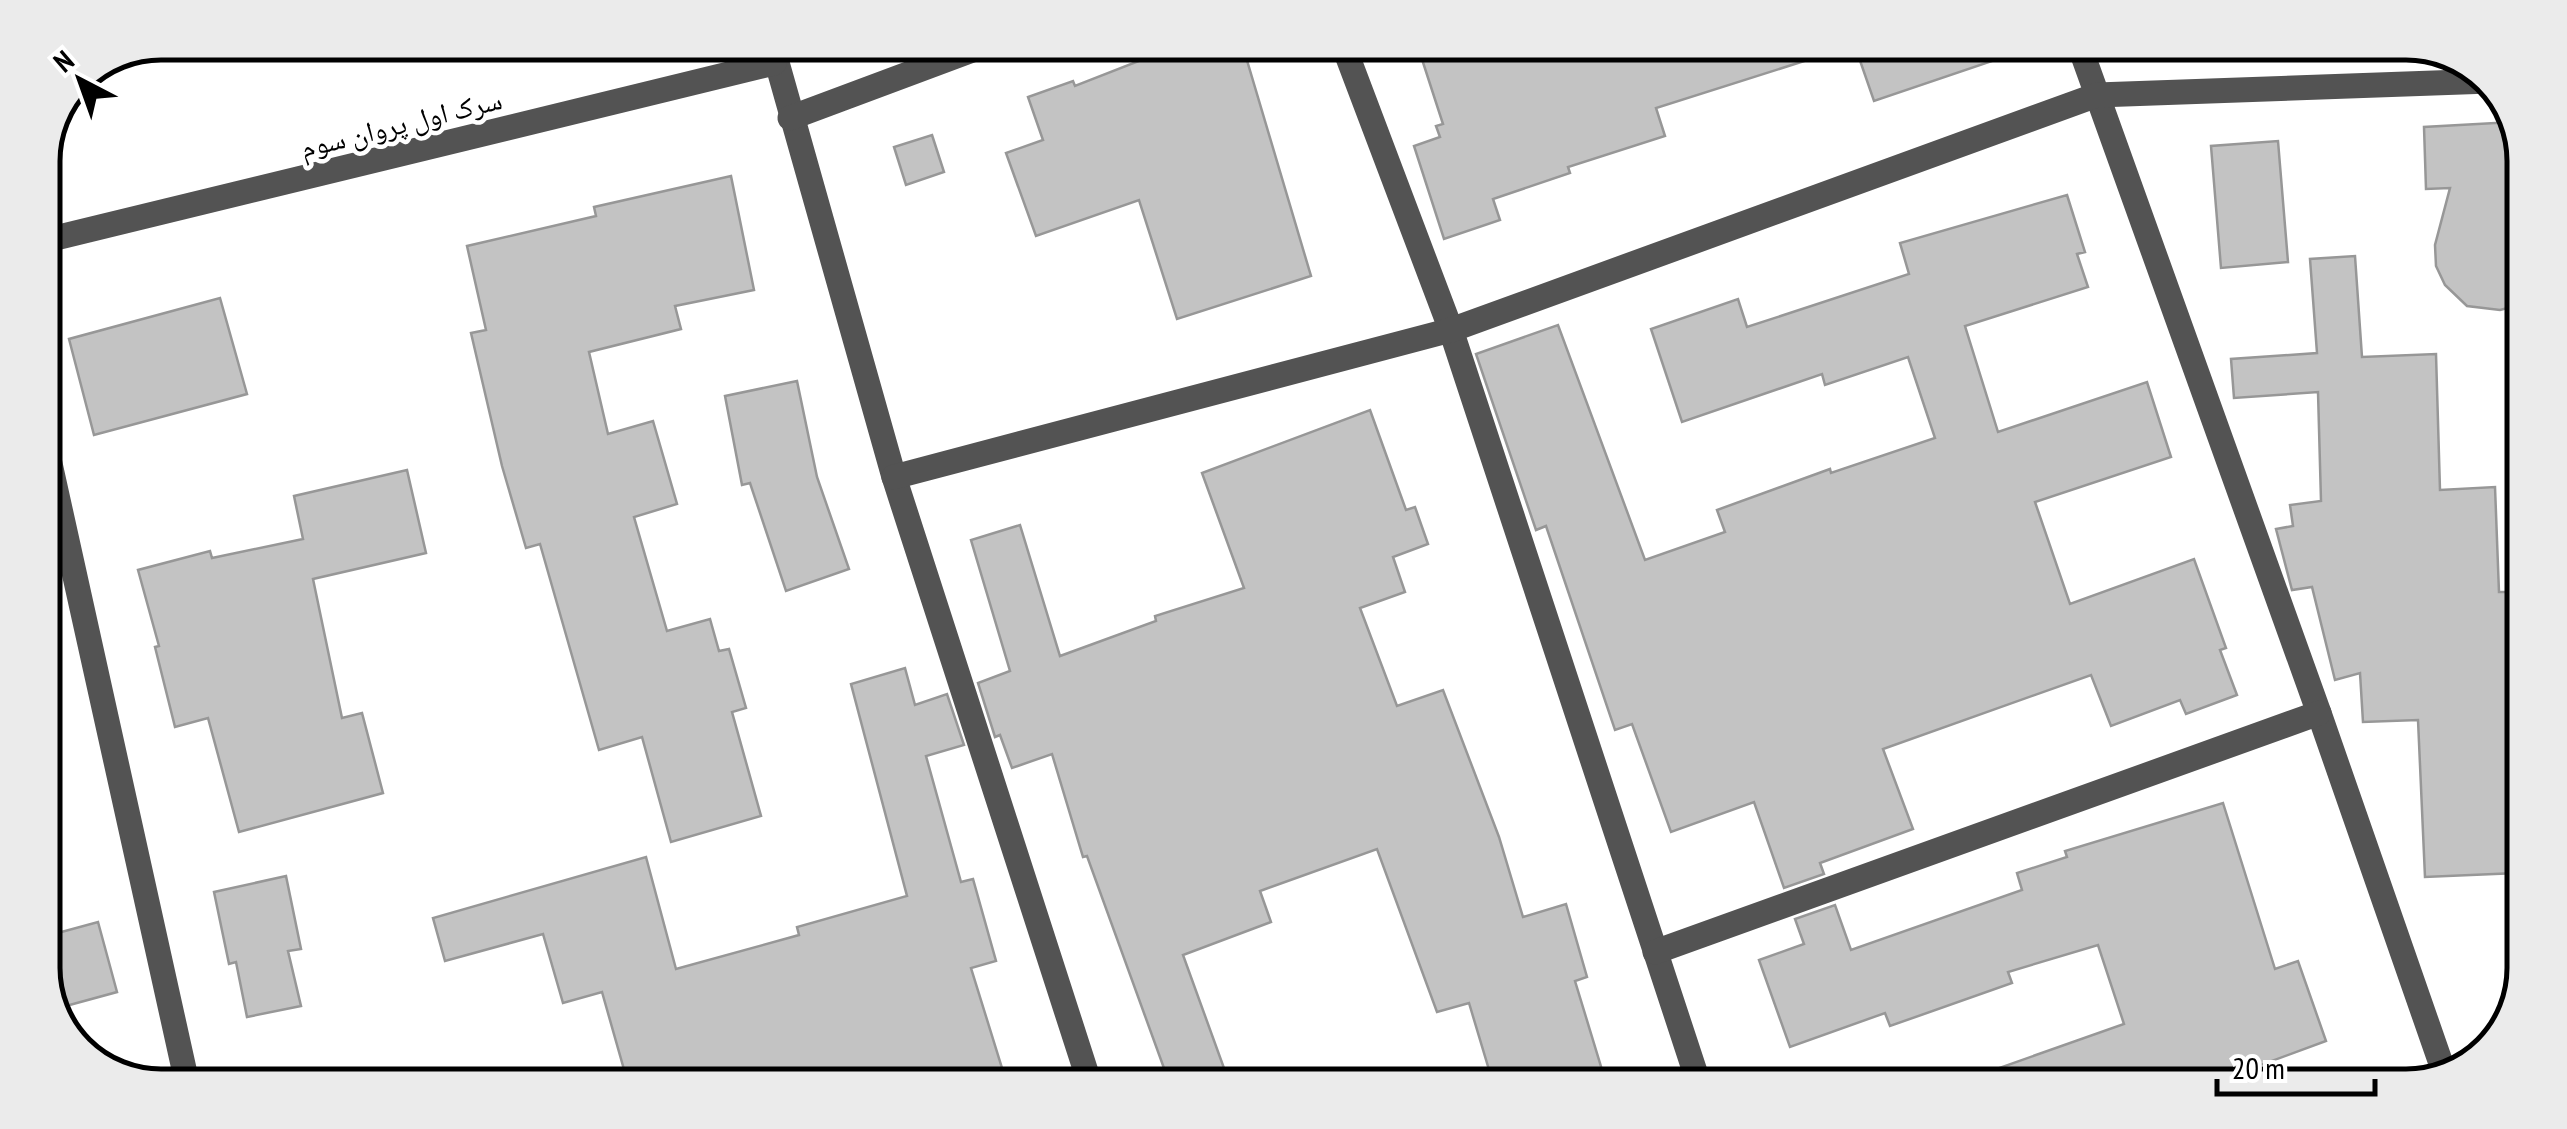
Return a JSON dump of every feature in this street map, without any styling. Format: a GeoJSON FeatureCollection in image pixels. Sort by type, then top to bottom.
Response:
{"type":"FeatureCollection","features":[{"type":"Feature","properties":{"kind":"street","name":"سرک اول پروان سوم"},"geometry":{"type":"LineString","coordinates":[[60,237],[750,60]]}},
{"type":"Feature","properties":{"kind":"street"},"geometry":{"type":"LineString","coordinates":[[775,60],[894,477],[1085,1069]]}},
{"type":"Feature","properties":{"kind":"street"},"geometry":{"type":"LineString","coordinates":[[790,118],[945,60]]}},
{"type":"Feature","properties":{"kind":"street"},"geometry":{"type":"LineString","coordinates":[[1349,60],[1451,330],[1695,1069]]}},
{"type":"Feature","properties":{"kind":"street"},"geometry":{"type":"LineString","coordinates":[[2084,60],[2441,1063]]}},
{"type":"Feature","properties":{"kind":"street"},"geometry":{"type":"LineString","coordinates":[[894,477],[1451,330],[2098,95],[2469,82]]}},
{"type":"Feature","properties":{"kind":"street"},"geometry":{"type":"LineString","coordinates":[[60,509],[184,1069]]}},
{"type":"Feature","properties":{"kind":"street"},"geometry":{"type":"LineString","coordinates":[[1655,952],[2319,713]]}},
{"type":"Feature","properties":{"kind":"building"},"geometry":{"type":"Polygon","coordinates":[[[1141,60],[1247,60],[1311,276],[1177,319],[1139,200],[1036,236],[1006,153],[1043,140],[1028,97],[1073,81],[1075,86],[1141,60]]]}},
{"type":"Feature","properties":{"kind":"building"},"geometry":{"type":"Polygon","coordinates":[[[1422,60],[1808,60],[1656,108],[1665,136],[1568,167],[1570,173],[1493,199],[1500,220],[1444,239],[1414,146],[1440,137],[1436,126],[1443,124],[1422,60]]]}},
{"type":"Feature","properties":{"kind":"building"},"geometry":{"type":"Polygon","coordinates":[[[1860,60],[1995,60],[1874,101],[1860,60]]]}},
{"type":"Feature","properties":{"kind":"building"},"geometry":{"type":"Polygon","coordinates":[[[2499,123],[2507,154],[2507,308],[2467,306],[2445,285],[2436,266],[2435,245],[2450,188],[2426,189],[2424,127],[2499,123]]]}},
{"type":"Feature","properties":{"kind":"building"},"geometry":{"type":"Polygon","coordinates":[[[932,135],[944,172],[906,185],[894,147],[932,135]]]}},
{"type":"Feature","properties":{"kind":"building"},"geometry":{"type":"Polygon","coordinates":[[[2278,141],[2288,262],[2221,268],[2211,146],[2278,141]]]}},
{"type":"Feature","properties":{"kind":"building"},"geometry":{"type":"Polygon","coordinates":[[[731,176],[754,290],[675,306],[681,329],[589,352],[608,434],[653,421],[677,504],[634,517],[667,631],[710,619],[719,651],[729,649],[746,708],[732,712],[761,816],[671,842],[642,737],[599,750],[540,544],[526,548],[471,333],[486,330],[467,246],[596,216],[594,207],[731,176]]]}},
{"type":"Feature","properties":{"kind":"building"},"geometry":{"type":"Polygon","coordinates":[[[2067,195],[2085,252],[2077,254],[2088,287],[1965,326],[1998,432],[2147,382],[2171,457],[2035,502],[2070,604],[2194,559],[2226,648],[2220,650],[2237,695],[2186,714],[2180,700],[2111,726],[2091,675],[1883,749],[1913,829],[1820,863],[1824,874],[1784,888],[1754,802],[1671,832],[1632,724],[1615,730],[1546,526],[1536,530],[1476,354],[1558,325],[1645,560],[1725,532],[1717,510],[1830,469],[1831,473],[1935,438],[1908,357],[1825,385],[1822,374],[1682,422],[1651,329],[1738,299],[1747,327],[1909,274],[1900,243],[2067,195]]]}},
{"type":"Feature","properties":{"kind":"building"},"geometry":{"type":"Polygon","coordinates":[[[2355,256],[2362,357],[2436,354],[2440,490],[2495,487],[2499,592],[2507,592],[2507,873],[2425,877],[2418,720],[2363,722],[2360,673],[2335,680],[2312,587],[2292,590],[2276,529],[2293,526],[2290,505],[2321,501],[2318,392],[2234,398],[2231,359],[2317,353],[2310,259],[2355,256]]]}},
{"type":"Feature","properties":{"kind":"building"},"geometry":{"type":"Polygon","coordinates":[[[220,298],[247,394],[94,435],[69,339],[220,298]]]}},
{"type":"Feature","properties":{"kind":"building"},"geometry":{"type":"Polygon","coordinates":[[[797,381],[817,477],[849,569],[786,591],[750,483],[742,485],[725,396],[797,381]]]}},
{"type":"Feature","properties":{"kind":"building"},"geometry":{"type":"Polygon","coordinates":[[[1370,410],[1406,510],[1415,507],[1428,544],[1393,557],[1405,592],[1360,608],[1397,706],[1443,690],[1499,837],[1523,917],[1566,904],[1587,977],[1575,981],[1602,1069],[1489,1069],[1469,1003],[1437,1012],[1377,849],[1260,891],[1271,922],[1183,955],[1224,1069],[1164,1069],[1087,856],[1083,857],[1052,754],[1012,768],[1000,735],[995,737],[978,683],[1010,671],[971,540],[1020,525],[1060,656],[1156,621],[1155,616],[1244,588],[1202,473],[1370,410]]]}},
{"type":"Feature","properties":{"kind":"building"},"geometry":{"type":"Polygon","coordinates":[[[407,470],[426,553],[313,579],[342,718],[362,713],[383,793],[239,832],[208,718],[175,727],[155,647],[159,646],[138,570],[210,551],[212,558],[303,539],[294,496],[407,470]]]}},
{"type":"Feature","properties":{"kind":"building"},"geometry":{"type":"Polygon","coordinates":[[[905,668],[915,705],[947,694],[964,745],[926,756],[961,882],[973,879],[996,961],[971,968],[1002,1069],[624,1069],[602,992],[563,1003],[543,934],[445,961],[433,918],[646,857],[676,969],[799,935],[797,927],[907,896],[851,684],[905,668]]]}},
{"type":"Feature","properties":{"kind":"building"},"geometry":{"type":"Polygon","coordinates":[[[2223,803],[2275,969],[2298,961],[2326,1041],[2250,1069],[1996,1069],[2124,1024],[2098,945],[2008,972],[2012,983],[1890,1026],[1885,1013],[1790,1047],[1759,960],[1804,944],[1795,919],[1835,905],[1851,950],[2022,890],[2017,873],[2067,857],[2065,851],[2223,803]]]}},
{"type":"Feature","properties":{"kind":"building"},"geometry":{"type":"Polygon","coordinates":[[[286,876],[301,949],[288,951],[301,1006],[247,1017],[236,962],[229,964],[214,892],[286,876]]]}},
{"type":"Feature","properties":{"kind":"building"},"geometry":{"type":"Polygon","coordinates":[[[98,922],[117,992],[67,1006],[60,975],[60,932],[98,922]]]}}]}
